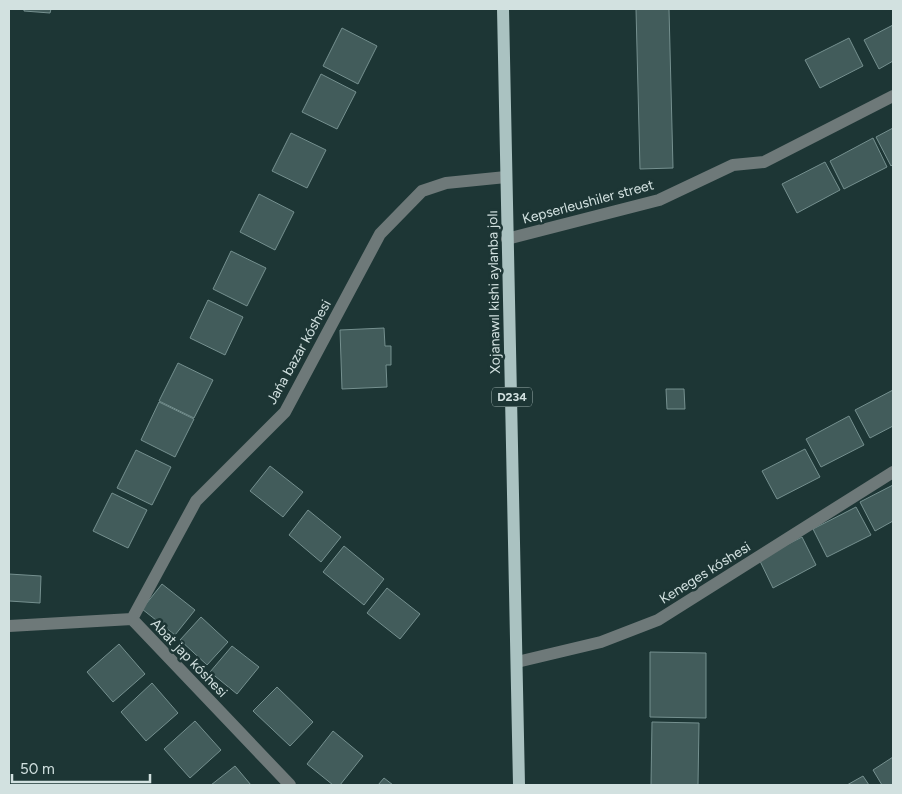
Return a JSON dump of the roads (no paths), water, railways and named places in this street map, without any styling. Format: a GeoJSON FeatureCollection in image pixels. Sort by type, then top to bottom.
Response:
{"type":"FeatureCollection","features":[{"type":"Feature","properties":{"kind":"main road","name":"Xojanawıl kishi aylanba jolı"},"geometry":{"type":"LineString","coordinates":[[503,9],[519,785]]}},
{"type":"Feature","properties":{"kind":"street","name":"Kepserleushiler street"},"geometry":{"type":"LineString","coordinates":[[507,239],[658,200],[733,165],[764,162],[893,96]]}},
{"type":"Feature","properties":{"kind":"street","name":"Jańa bazar kóshesi"},"geometry":{"type":"LineString","coordinates":[[132,619],[196,501],[285,412],[380,234],[422,191],[446,182],[506,177]]}},
{"type":"Feature","properties":{"kind":"street","name":"Keneges kóshesi"},"geometry":{"type":"LineString","coordinates":[[517,662],[601,642],[658,620],[893,472]]}},
{"type":"Feature","properties":{"kind":"street","name":"Abat jap kóshesi"},"geometry":{"type":"LineString","coordinates":[[9,626],[132,619],[290,785]]}}]}
